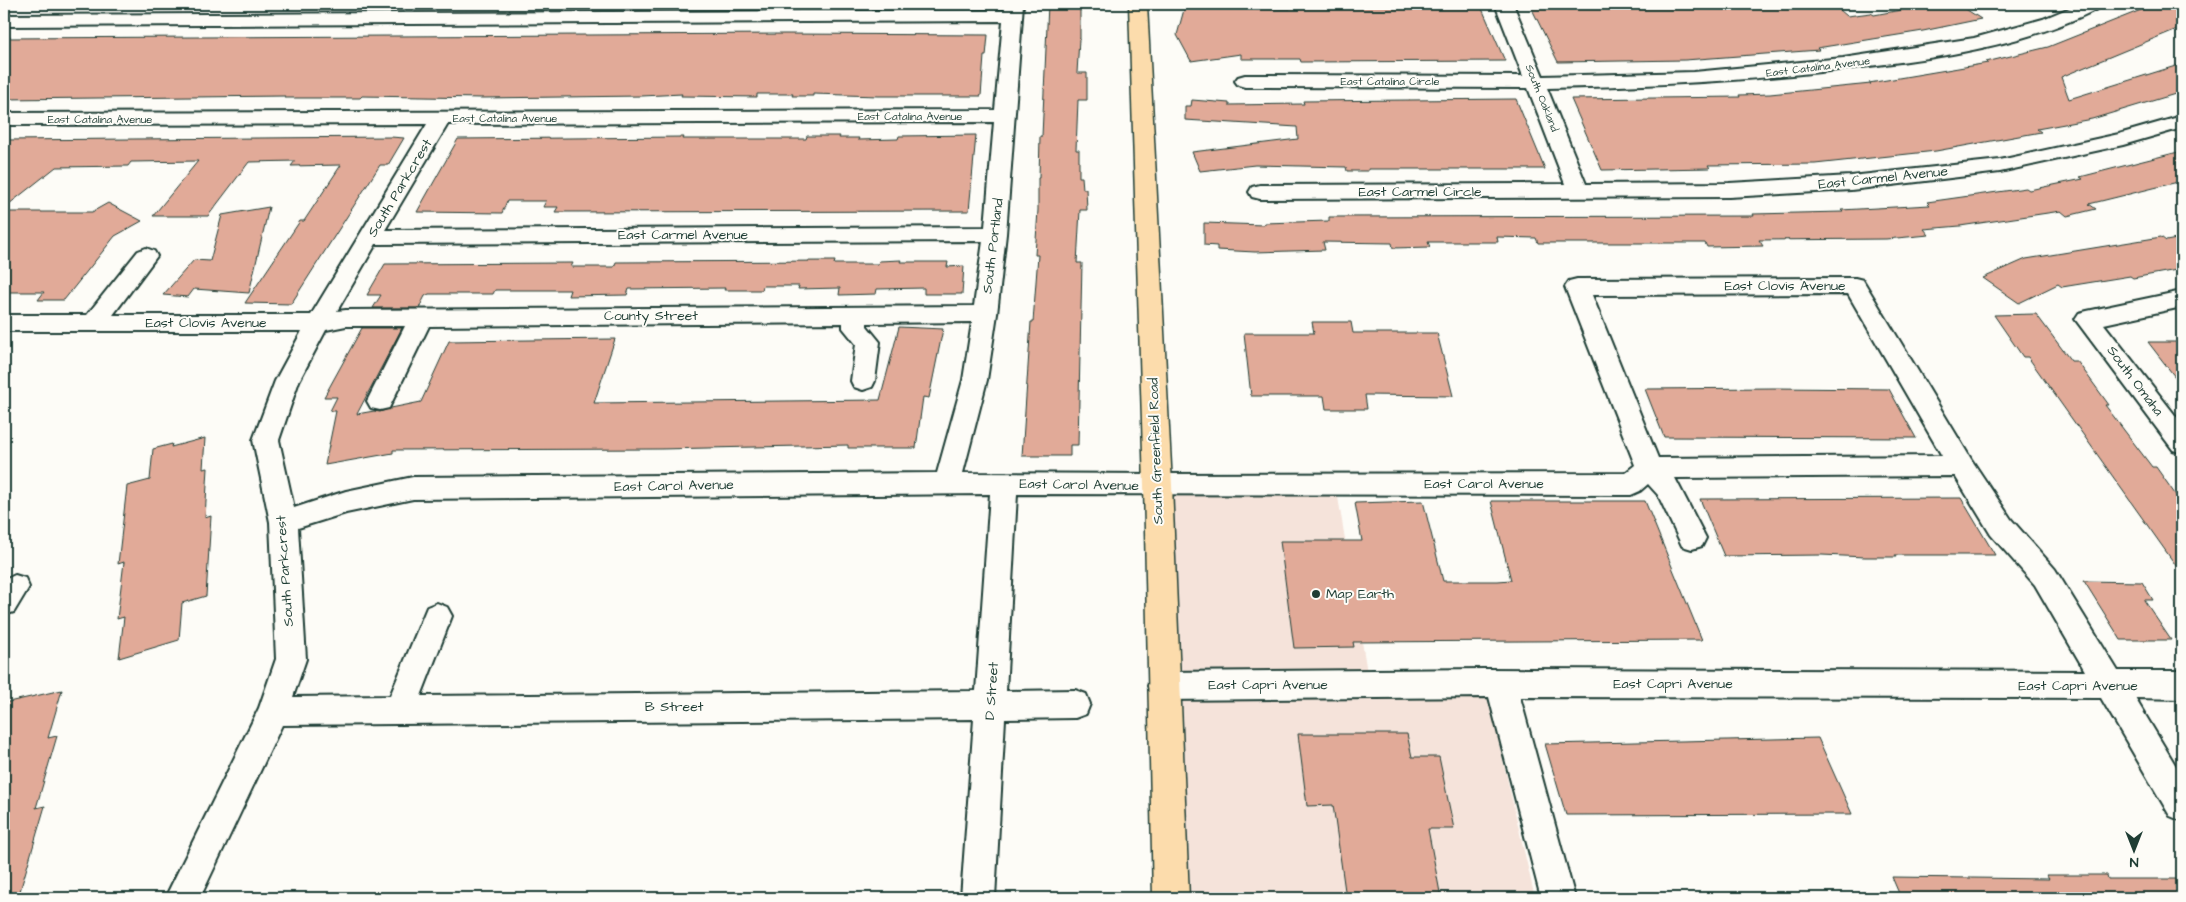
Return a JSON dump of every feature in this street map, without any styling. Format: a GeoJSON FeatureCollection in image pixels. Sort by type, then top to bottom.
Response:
{"type":"FeatureCollection","features":[{"type":"Feature","properties":{"kind":"main road","name":"South Greenfield Road"},"geometry":{"type":"LineString","coordinates":[[1138,4],[1158,486],[1171,898]]}},
{"type":"Feature","properties":{"kind":"street","name":"South Oakland"},"geometry":{"type":"LineString","coordinates":[[1504,4],[1579,192]]}},
{"type":"Feature","properties":{"kind":"street","name":"East Catalina Avenue"},"geometry":{"type":"LineString","coordinates":[[1536,82],[1685,79],[1777,73],[1886,59],[1978,43],[2052,22],[2093,4]]}},
{"type":"Feature","properties":{"kind":"street"},"geometry":{"type":"LineString","coordinates":[[4,20],[485,10],[1013,10]]}},
{"type":"Feature","properties":{"kind":"street","name":"South Portland"},"geometry":{"type":"LineString","coordinates":[[946,483],[975,380],[985,314],[995,234],[1006,116],[1013,10]]}},
{"type":"Feature","properties":{"kind":"street","name":"East Catalina Circle"},"geometry":{"type":"LineString","coordinates":[[1245,81],[1536,82]]}},
{"type":"Feature","properties":{"kind":"street","name":"East Catalina Avenue"},"geometry":{"type":"LineString","coordinates":[[4,120],[1006,116]]}},
{"type":"Feature","properties":{"kind":"street","name":"South Parkcrest"},"geometry":{"type":"LineString","coordinates":[[182,898],[273,711],[291,659],[284,522],[266,440],[287,381],[318,323],[441,118]]}},
{"type":"Feature","properties":{"kind":"street","name":"East Carmel Avenue"},"geometry":{"type":"LineString","coordinates":[[1579,192],[1729,190],[1851,183],[1991,167],[2123,139],[2182,122]]}},
{"type":"Feature","properties":{"kind":"street","name":"East Carmel Circle"},"geometry":{"type":"LineString","coordinates":[[1260,192],[1579,192]]}},
{"type":"Feature","properties":{"kind":"street","name":"East Carmel Avenue"},"geometry":{"type":"LineString","coordinates":[[370,237],[995,234]]}},
{"type":"Feature","properties":{"kind":"street"},"geometry":{"type":"LineString","coordinates":[[94,323],[146,256]]}},
{"type":"Feature","properties":{"kind":"street","name":"East Clovis Avenue"},"geometry":{"type":"LineString","coordinates":[[1692,538],[1668,488],[1649,468],[1578,287],[1855,286],[1962,466],[2001,527],[2045,577],[2182,805]]}},
{"type":"Feature","properties":{"kind":"street","name":"South Omaha"},"geometry":{"type":"LineString","coordinates":[[2182,299],[2088,320],[2182,443]]}},
{"type":"Feature","properties":{"kind":"street","name":"County Street"},"geometry":{"type":"LineString","coordinates":[[318,323],[346,318],[985,314]]}},
{"type":"Feature","properties":{"kind":"street"},"geometry":{"type":"LineString","coordinates":[[380,401],[421,318]]}},
{"type":"Feature","properties":{"kind":"street","name":"East Clovis Avenue"},"geometry":{"type":"LineString","coordinates":[[4,323],[318,323]]}},
{"type":"Feature","properties":{"kind":"street"},"geometry":{"type":"LineString","coordinates":[[1649,468],[1962,466]]}},
{"type":"Feature","properties":{"kind":"street","name":"East Carol Avenue"},"geometry":{"type":"LineString","coordinates":[[284,522],[346,502],[413,488],[946,483],[1158,486],[1631,484],[1649,468]]}},
{"type":"Feature","properties":{"kind":"street","name":"D Street"},"geometry":{"type":"LineString","coordinates":[[978,898],[1004,484]]}},
{"type":"Feature","properties":{"kind":"street"},"geometry":{"type":"LineString","coordinates":[[4,587],[15,587],[4,603]]}},
{"type":"Feature","properties":{"kind":"street"},"geometry":{"type":"LineString","coordinates":[[400,709],[437,616]]}},
{"type":"Feature","properties":{"kind":"street"},"geometry":{"type":"LineString","coordinates":[[1501,683],[1558,898]]}},
{"type":"Feature","properties":{"kind":"street","name":"East Capri Avenue"},"geometry":{"type":"LineString","coordinates":[[1163,686],[1501,683],[2182,686]]}},
{"type":"Feature","properties":{"kind":"street","name":"B Street"},"geometry":{"type":"LineString","coordinates":[[273,711],[1075,704]]}},
{"type":"Feature","properties":{"kind":"lane"},"geometry":{"type":"LineString","coordinates":[[856,315],[855,328],[868,342],[863,381]]}},
{"type":"Feature","properties":{"kind":"shaded area"},"geometry":{"type":"Polygon","coordinates":[[[1158,485],[1336,485],[1369,684],[1485,683],[1535,898],[1172,898],[1158,485]]]}},
{"type":"Feature","properties":{"kind":"building"},"geometry":{"type":"Polygon","coordinates":[[[1048,4],[1080,4],[1080,39],[1077,73],[1087,73],[1087,100],[1078,100],[1076,150],[1079,150],[1079,177],[1082,177],[1083,189],[1086,189],[1087,210],[1080,210],[1077,263],[1082,263],[1078,445],[1070,445],[1070,456],[1022,456],[1031,322],[1033,322],[1038,255],[1035,255],[1038,178],[1040,136],[1042,136],[1048,4]]]}},
{"type":"Feature","properties":{"kind":"building"},"geometry":{"type":"Polygon","coordinates":[[[1410,4],[1480,4],[1505,61],[1301,62],[1300,59],[1241,59],[1241,54],[1191,61],[1177,35],[1185,6],[1211,9],[1290,9],[1289,5],[1411,6],[1410,4]]]}},
{"type":"Feature","properties":{"kind":"building"},"geometry":{"type":"Polygon","coordinates":[[[1833,4],[1847,16],[1871,13],[1874,15],[1933,4],[1958,4],[1981,19],[1923,31],[1817,48],[1819,50],[1685,60],[1558,62],[1530,5],[1833,4]]]}},
{"type":"Feature","properties":{"kind":"building"},"geometry":{"type":"Polygon","coordinates":[[[2156,4],[2167,4],[2182,11],[2182,27],[2061,77],[2069,99],[2182,64],[2182,92],[2092,119],[2037,129],[2041,132],[1936,151],[1815,164],[1708,165],[1710,168],[1602,170],[1571,99],[1740,97],[1739,95],[1770,94],[1871,84],[1869,83],[1988,63],[1986,62],[2048,47],[2156,4]]]}},
{"type":"Feature","properties":{"kind":"building"},"geometry":{"type":"Polygon","coordinates":[[[786,34],[988,35],[986,56],[984,56],[981,96],[813,94],[813,96],[792,96],[793,94],[757,94],[757,97],[681,96],[682,94],[483,98],[362,96],[360,98],[284,98],[285,96],[4,99],[4,38],[786,34]]]}},
{"type":"Feature","properties":{"kind":"building"},"geometry":{"type":"Polygon","coordinates":[[[1516,99],[1545,169],[1368,169],[1368,171],[1347,171],[1346,167],[1255,165],[1200,171],[1192,152],[1298,139],[1297,127],[1185,120],[1185,106],[1191,106],[1192,100],[1229,103],[1229,105],[1304,104],[1303,101],[1516,99]]]}},
{"type":"Feature","properties":{"kind":"building"},"geometry":{"type":"Polygon","coordinates":[[[976,135],[969,211],[555,212],[558,207],[543,207],[546,201],[507,201],[502,213],[417,212],[458,139],[684,137],[683,139],[806,139],[807,136],[840,136],[839,138],[859,138],[858,140],[898,139],[899,136],[976,135]]]}},
{"type":"Feature","properties":{"kind":"building"},"geometry":{"type":"Polygon","coordinates":[[[404,138],[388,165],[380,165],[291,304],[245,303],[300,221],[304,221],[341,165],[291,166],[295,161],[249,162],[208,216],[153,216],[198,161],[131,162],[128,166],[56,167],[4,208],[4,140],[404,138]]]}},
{"type":"Feature","properties":{"kind":"building"},"geometry":{"type":"Polygon","coordinates":[[[2182,151],[2182,181],[2089,204],[2096,209],[2067,216],[2061,211],[1960,226],[1924,229],[1929,235],[1886,239],[1759,240],[1763,246],[1707,247],[1705,243],[1538,243],[1536,238],[1497,237],[1498,242],[1428,242],[1430,247],[1393,248],[1392,243],[1323,242],[1325,250],[1255,252],[1217,250],[1217,246],[1204,245],[1204,223],[1264,225],[1264,223],[1329,221],[1329,217],[1754,216],[1753,214],[1843,212],[1841,210],[1930,205],[1927,202],[2026,188],[2029,190],[2083,179],[2080,177],[2182,151]]]}},
{"type":"Feature","properties":{"kind":"building"},"geometry":{"type":"Polygon","coordinates":[[[108,203],[142,221],[115,236],[64,300],[38,300],[44,292],[4,292],[4,212],[92,212],[108,203]]]}},
{"type":"Feature","properties":{"kind":"building"},"geometry":{"type":"Polygon","coordinates":[[[269,207],[249,293],[194,289],[188,297],[163,295],[194,260],[210,261],[222,215],[269,207]]]}},
{"type":"Feature","properties":{"kind":"building"},"geometry":{"type":"Polygon","coordinates":[[[2161,237],[2166,241],[2182,238],[2182,269],[2133,278],[2130,276],[2062,287],[2058,284],[2019,303],[1983,278],[2026,259],[2161,237]]]}},
{"type":"Feature","properties":{"kind":"building"},"geometry":{"type":"Polygon","coordinates":[[[901,260],[900,262],[948,262],[947,267],[964,266],[962,294],[924,294],[924,288],[877,289],[876,294],[839,295],[840,288],[798,289],[799,286],[763,286],[762,290],[724,290],[725,288],[629,289],[627,295],[568,296],[570,290],[495,290],[493,294],[429,294],[425,296],[419,308],[373,308],[381,295],[367,295],[385,264],[573,263],[571,267],[614,267],[616,262],[835,261],[834,264],[878,264],[879,261],[901,260]]]}},
{"type":"Feature","properties":{"kind":"building"},"geometry":{"type":"Polygon","coordinates":[[[2036,314],[2071,361],[2077,361],[2109,405],[2105,405],[2152,467],[2156,467],[2182,504],[2182,574],[2028,357],[2023,357],[1994,315],[2036,314]]]}},
{"type":"Feature","properties":{"kind":"building"},"geometry":{"type":"Polygon","coordinates":[[[1312,322],[1351,322],[1353,333],[1437,333],[1453,396],[1365,395],[1367,409],[1326,409],[1324,396],[1251,396],[1244,333],[1314,333],[1312,322]]]}},
{"type":"Feature","properties":{"kind":"building"},"geometry":{"type":"Polygon","coordinates":[[[899,327],[943,329],[929,398],[923,397],[916,448],[848,448],[848,445],[661,449],[393,450],[393,453],[325,465],[336,411],[330,411],[337,397],[324,397],[362,328],[402,328],[357,414],[374,411],[380,412],[421,402],[449,341],[615,339],[594,403],[880,400],[899,327]]]}},
{"type":"Feature","properties":{"kind":"building"},"geometry":{"type":"Polygon","coordinates":[[[2148,342],[2182,342],[2182,386],[2148,342]]]}},
{"type":"Feature","properties":{"kind":"building"},"geometry":{"type":"Polygon","coordinates":[[[1645,389],[1889,389],[1916,438],[1664,437],[1645,389]]]}},
{"type":"Feature","properties":{"kind":"building"},"geometry":{"type":"Polygon","coordinates":[[[205,438],[203,469],[208,468],[205,518],[211,516],[206,596],[182,603],[179,640],[119,658],[124,617],[117,619],[124,562],[118,564],[127,486],[150,480],[153,449],[172,444],[171,447],[205,438]]]}},
{"type":"Feature","properties":{"kind":"building"},"geometry":{"type":"Polygon","coordinates":[[[1961,498],[1995,555],[1895,555],[1896,557],[1822,555],[1724,556],[1700,499],[1961,498]]]}},
{"type":"Feature","properties":{"kind":"building"},"geometry":{"type":"Polygon","coordinates":[[[1423,501],[1443,581],[1498,581],[1511,580],[1491,501],[1645,501],[1702,640],[1353,642],[1354,647],[1294,648],[1280,541],[1362,541],[1355,503],[1423,501]]]}},
{"type":"Feature","properties":{"kind":"building"},"geometry":{"type":"Polygon","coordinates":[[[2084,581],[2142,582],[2153,600],[2144,600],[2171,640],[2121,640],[2084,581]]]}},
{"type":"Feature","properties":{"kind":"building"},"geometry":{"type":"Polygon","coordinates":[[[62,690],[48,738],[57,736],[36,808],[45,806],[18,898],[4,898],[4,703],[62,690]]]}},
{"type":"Feature","properties":{"kind":"building"},"geometry":{"type":"Polygon","coordinates":[[[1298,734],[1407,734],[1412,757],[1439,757],[1454,829],[1428,829],[1441,898],[1346,898],[1333,805],[1307,806],[1298,734]]]}},
{"type":"Feature","properties":{"kind":"building"},"geometry":{"type":"Polygon","coordinates":[[[1818,738],[1852,814],[1566,815],[1545,744],[1818,738]]]}},
{"type":"Feature","properties":{"kind":"building"},"geometry":{"type":"Polygon","coordinates":[[[2046,875],[2107,875],[2108,879],[2182,879],[2182,898],[1901,898],[1892,877],[2049,879],[2046,875]]]}},
{"type":"Feature","properties":{"kind":"place","name":"Map Earth"},"geometry":{"type":"Point","coordinates":[1316,594]}}]}
